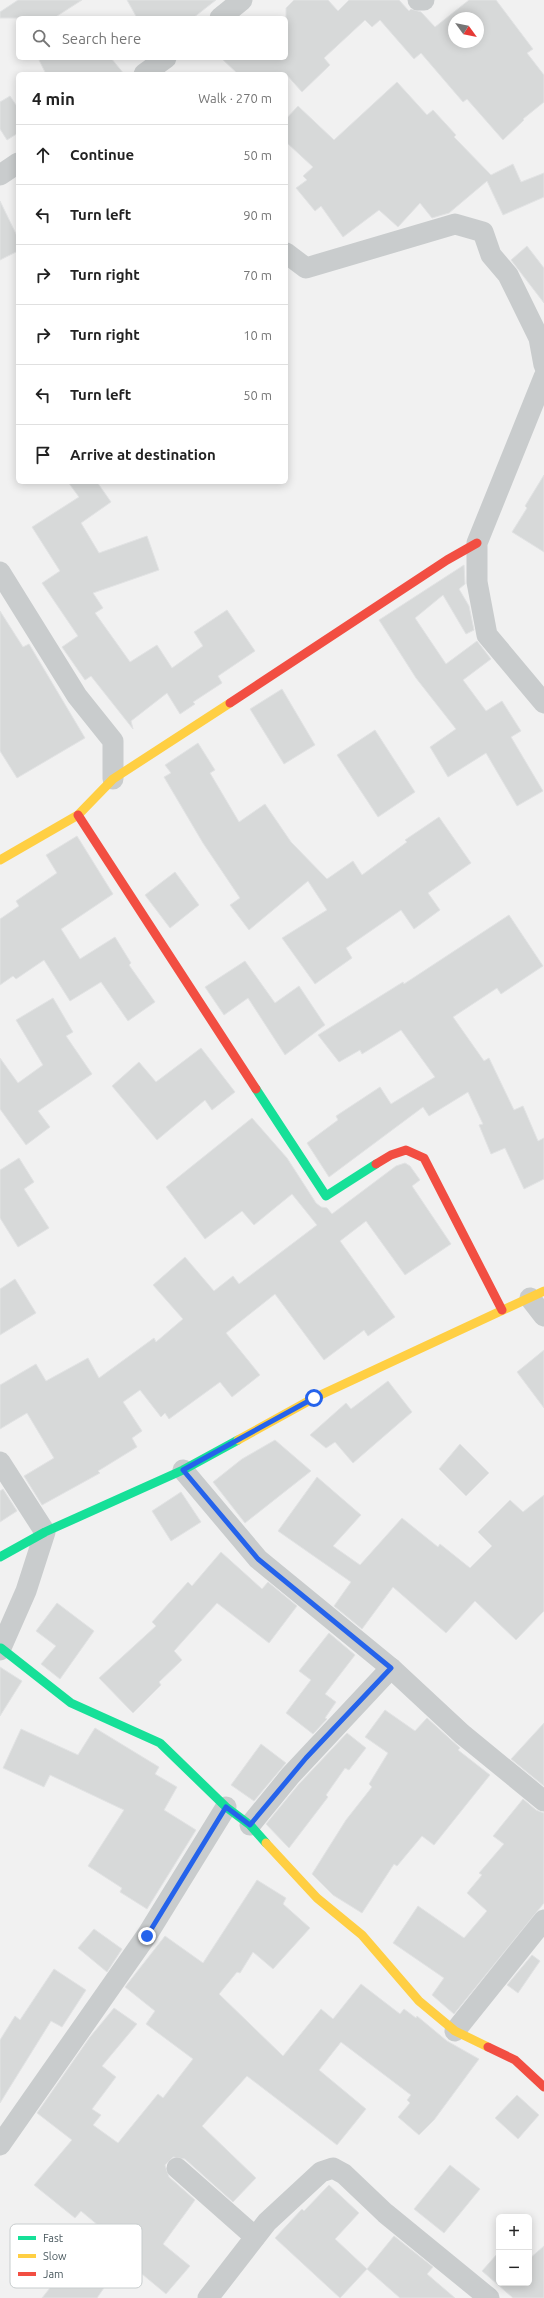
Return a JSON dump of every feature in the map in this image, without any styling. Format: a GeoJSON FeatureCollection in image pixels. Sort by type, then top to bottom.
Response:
{"type":"FeatureCollection","features":[{"type":"Feature","properties":{"kind":"street"},"geometry":{"type":"LineString","coordinates":[[222,16],[242,0]]}},
{"type":"Feature","properties":{"kind":"street"},"geometry":{"type":"LineString","coordinates":[[418,0],[424,0]]}},
{"type":"Feature","properties":{"kind":"street"},"geometry":{"type":"LineString","coordinates":[[147,72],[163,60]]}},
{"type":"Feature","properties":{"kind":"street"},"geometry":{"type":"LineString","coordinates":[[0,175],[16,164]]}},
{"type":"Feature","properties":{"kind":"street"},"geometry":{"type":"LineString","coordinates":[[288,254],[306,268],[455,224],[483,232],[491,255],[508,275],[539,338],[544,364]]}},
{"type":"Feature","properties":{"kind":"street"},"geometry":{"type":"LineString","coordinates":[[544,377],[477,543],[477,582],[487,635],[544,703]]}},
{"type":"Feature","properties":{"kind":"street"},"geometry":{"type":"LineString","coordinates":[[0,860],[78,815],[113,779],[447,560],[477,543]]}},
{"type":"Feature","properties":{"kind":"street"},"geometry":{"type":"LineString","coordinates":[[0,572],[77,696],[112,741],[113,779]]}},
{"type":"Feature","properties":{"kind":"street"},"geometry":{"type":"LineString","coordinates":[[78,815],[326,1196],[391,1155],[406,1150],[424,1158],[502,1310]]}},
{"type":"Feature","properties":{"kind":"street"},"geometry":{"type":"LineString","coordinates":[[0,1557],[45,1532],[183,1470],[314,1398],[537,1294],[544,1316]]}},
{"type":"Feature","properties":{"kind":"street"},"geometry":{"type":"LineString","coordinates":[[0,1462],[45,1532]]}},
{"type":"Feature","properties":{"kind":"street"},"geometry":{"type":"LineString","coordinates":[[183,1470],[258,1559],[391,1668],[462,1734],[544,1801]]}},
{"type":"Feature","properties":{"kind":"street"},"geometry":{"type":"LineString","coordinates":[[45,1532],[26,1592],[0,1649],[71,1703],[160,1743],[226,1807],[250,1825],[316,1898],[362,1935],[419,2000],[455,2031],[515,2060],[544,2087]]}},
{"type":"Feature","properties":{"kind":"street"},"geometry":{"type":"LineString","coordinates":[[250,1825],[298,1767],[391,1668]]}},
{"type":"Feature","properties":{"kind":"street"},"geometry":{"type":"LineString","coordinates":[[0,2145],[147,1936],[226,1807]]}},
{"type":"Feature","properties":{"kind":"street"},"geometry":{"type":"LineString","coordinates":[[455,2031],[544,1920]]}},
{"type":"Feature","properties":{"kind":"street"},"geometry":{"type":"LineString","coordinates":[[177,2168],[255,2238]]}},
{"type":"Feature","properties":{"kind":"street"},"geometry":{"type":"LineString","coordinates":[[208,2298],[267,2222],[321,2172],[333,2168],[344,2174],[385,2213],[489,2298]]}},
{"type":"Feature","properties":{"kind":"building"},"geometry":{"type":"Polygon","coordinates":[[[18,0],[82,0],[57,16],[16,16],[16,18],[0,18],[0,12],[18,0]]]}},
{"type":"Feature","properties":{"kind":"building"},"geometry":{"type":"Polygon","coordinates":[[[127,0],[216,0],[196,16],[136,16],[127,0]]]}},
{"type":"Feature","properties":{"kind":"building"},"geometry":{"type":"Polygon","coordinates":[[[294,0],[328,0],[338,11],[349,0],[399,0],[409,11],[411,9],[421,12],[435,27],[448,17],[448,48],[484,48],[484,12],[454,12],[469,0],[496,0],[533,49],[527,53],[544,75],[544,102],[523,119],[524,120],[503,140],[467,99],[463,102],[421,53],[414,59],[380,20],[372,27],[365,20],[324,58],[330,65],[302,92],[288,76],[288,72],[236,72],[223,60],[288,60],[288,16],[286,16],[286,8],[294,0]]]}},
{"type":"Feature","properties":{"kind":"building"},"geometry":{"type":"Polygon","coordinates":[[[39,60],[113,60],[122,72],[45,72],[39,60]]]}},
{"type":"Feature","properties":{"kind":"building"},"geometry":{"type":"Polygon","coordinates":[[[397,82],[427,115],[433,110],[456,135],[454,137],[491,175],[513,164],[521,182],[544,173],[544,197],[503,215],[487,181],[449,213],[432,218],[420,203],[398,227],[379,210],[343,237],[321,206],[315,211],[296,188],[307,180],[303,176],[313,167],[288,144],[288,117],[298,106],[334,140],[397,82]]]}},
{"type":"Feature","properties":{"kind":"building"},"geometry":{"type":"Polygon","coordinates":[[[10,96],[16,105],[16,134],[7,140],[0,129],[0,102],[10,96]]]}},
{"type":"Feature","properties":{"kind":"building"},"geometry":{"type":"Polygon","coordinates":[[[0,201],[16,234],[16,252],[0,260],[0,201]]]}},
{"type":"Feature","properties":{"kind":"building"},"geometry":{"type":"Polygon","coordinates":[[[527,246],[544,268],[544,303],[511,260],[527,246]]]}},
{"type":"Feature","properties":{"kind":"building"},"geometry":{"type":"Polygon","coordinates":[[[544,475],[544,552],[512,532],[527,508],[525,506],[544,475]]]}},
{"type":"Feature","properties":{"kind":"building"},"geometry":{"type":"Polygon","coordinates":[[[69,484],[98,484],[111,502],[81,523],[99,553],[147,536],[159,570],[93,593],[103,608],[95,613],[130,662],[157,645],[172,668],[203,646],[194,632],[227,610],[255,651],[218,676],[222,683],[193,702],[195,704],[180,714],[167,693],[131,721],[133,729],[91,676],[85,680],[62,647],[78,636],[42,583],[60,571],[32,527],[79,497],[69,484]]]}},
{"type":"Feature","properties":{"kind":"building"},"geometry":{"type":"Polygon","coordinates":[[[464,565],[465,584],[459,589],[469,606],[474,630],[466,634],[443,595],[415,618],[446,664],[477,641],[491,659],[463,680],[486,711],[502,701],[521,731],[511,737],[543,791],[517,806],[486,753],[448,777],[430,747],[456,729],[416,678],[379,620],[464,565]]]}},
{"type":"Feature","properties":{"kind":"building"},"geometry":{"type":"Polygon","coordinates":[[[0,611],[23,647],[29,644],[85,738],[17,778],[0,751],[0,611]]]}},
{"type":"Feature","properties":{"kind":"building"},"geometry":{"type":"Polygon","coordinates":[[[282,689],[315,745],[284,764],[250,709],[282,689]]]}},
{"type":"Feature","properties":{"kind":"building"},"geometry":{"type":"Polygon","coordinates":[[[375,730],[415,792],[378,817],[337,755],[375,730]]]}},
{"type":"Feature","properties":{"kind":"building"},"geometry":{"type":"Polygon","coordinates":[[[198,743],[215,770],[210,773],[239,822],[265,804],[291,842],[327,879],[353,861],[362,875],[407,842],[405,840],[439,817],[471,863],[428,893],[440,910],[414,929],[401,910],[346,948],[352,958],[315,984],[282,938],[327,910],[308,881],[249,930],[230,905],[240,898],[203,843],[164,777],[171,773],[165,765],[198,743]]]}},
{"type":"Feature","properties":{"kind":"building"},"geometry":{"type":"Polygon","coordinates":[[[77,836],[113,894],[61,929],[80,959],[115,937],[131,963],[129,965],[155,1002],[128,1021],[101,982],[70,1001],[44,960],[16,979],[13,976],[0,985],[0,919],[19,906],[16,901],[57,873],[46,855],[77,836]]]}},
{"type":"Feature","properties":{"kind":"building"},"geometry":{"type":"Polygon","coordinates":[[[175,872],[199,905],[170,928],[145,895],[175,872]]]}},
{"type":"Feature","properties":{"kind":"building"},"geometry":{"type":"Polygon","coordinates":[[[509,915],[543,966],[501,994],[497,988],[453,1017],[484,1061],[489,1058],[514,1110],[523,1106],[538,1141],[544,1138],[544,1179],[524,1189],[505,1148],[491,1154],[479,1125],[483,1124],[468,1092],[429,1116],[423,1107],[329,1177],[307,1143],[338,1120],[336,1116],[380,1087],[391,1104],[435,1077],[401,1030],[362,1054],[360,1050],[339,1062],[318,1035],[403,982],[404,984],[509,915]]]}},
{"type":"Feature","properties":{"kind":"building"},"geometry":{"type":"Polygon","coordinates":[[[245,961],[275,1003],[299,986],[325,1025],[285,1055],[248,998],[224,1015],[205,987],[245,961]]]}},
{"type":"Feature","properties":{"kind":"building"},"geometry":{"type":"Polygon","coordinates":[[[53,998],[73,1032],[66,1036],[92,1074],[38,1111],[50,1127],[26,1145],[0,1109],[0,1058],[18,1083],[43,1065],[16,1020],[53,998]]]}},
{"type":"Feature","properties":{"kind":"building"},"geometry":{"type":"Polygon","coordinates":[[[201,1048],[235,1092],[212,1110],[205,1100],[157,1140],[112,1086],[139,1062],[156,1082],[201,1048]]]}},
{"type":"Feature","properties":{"kind":"building"},"geometry":{"type":"Polygon","coordinates":[[[252,1118],[287,1158],[316,1203],[321,1207],[327,1208],[332,1214],[396,1166],[405,1163],[410,1166],[420,1180],[412,1186],[451,1244],[405,1275],[366,1221],[340,1241],[395,1317],[368,1336],[364,1330],[324,1360],[275,1294],[226,1333],[260,1375],[232,1397],[220,1382],[169,1419],[165,1413],[161,1417],[140,1390],[123,1402],[142,1431],[132,1438],[137,1447],[98,1471],[100,1473],[42,1505],[24,1476],[54,1458],[27,1413],[0,1429],[0,1385],[36,1364],[46,1381],[88,1358],[99,1378],[154,1338],[156,1342],[183,1319],[153,1285],[185,1257],[214,1291],[233,1276],[239,1284],[317,1225],[292,1194],[254,1225],[242,1211],[205,1239],[166,1187],[252,1118]]]}},
{"type":"Feature","properties":{"kind":"building"},"geometry":{"type":"Polygon","coordinates":[[[19,1158],[34,1182],[24,1189],[49,1228],[18,1247],[0,1218],[0,1170],[19,1158]]]}},
{"type":"Feature","properties":{"kind":"building"},"geometry":{"type":"Polygon","coordinates":[[[15,1279],[36,1313],[0,1335],[0,1289],[15,1279]]]}},
{"type":"Feature","properties":{"kind":"building"},"geometry":{"type":"Polygon","coordinates":[[[544,1350],[544,1408],[517,1372],[544,1350]]]}},
{"type":"Feature","properties":{"kind":"building"},"geometry":{"type":"Polygon","coordinates":[[[388,1381],[412,1412],[353,1463],[335,1442],[326,1448],[310,1435],[346,1403],[351,1409],[388,1381]]]}},
{"type":"Feature","properties":{"kind":"building"},"geometry":{"type":"Polygon","coordinates":[[[275,1440],[311,1471],[245,1523],[213,1482],[242,1459],[275,1440]]]}},
{"type":"Feature","properties":{"kind":"building"},"geometry":{"type":"Polygon","coordinates":[[[460,1444],[489,1473],[466,1496],[439,1469],[460,1444]]]}},
{"type":"Feature","properties":{"kind":"building"},"geometry":{"type":"Polygon","coordinates":[[[317,1477],[361,1515],[333,1546],[360,1565],[402,1518],[438,1547],[440,1544],[470,1568],[492,1546],[478,1532],[510,1500],[523,1512],[544,1495],[544,1611],[516,1640],[475,1601],[446,1633],[393,1587],[362,1629],[334,1606],[351,1582],[278,1531],[317,1477]]]}},
{"type":"Feature","properties":{"kind":"building"},"geometry":{"type":"Polygon","coordinates":[[[3,1489],[17,1511],[0,1522],[0,1491],[3,1489]]]}},
{"type":"Feature","properties":{"kind":"building"},"geometry":{"type":"Polygon","coordinates":[[[181,1492],[201,1522],[171,1541],[152,1511],[181,1492]]]}},
{"type":"Feature","properties":{"kind":"building"},"geometry":{"type":"Polygon","coordinates":[[[221,1552],[262,1589],[268,1582],[297,1606],[269,1643],[217,1603],[174,1651],[182,1660],[159,1682],[161,1685],[133,1713],[99,1678],[156,1626],[152,1622],[188,1582],[192,1586],[221,1552]]]}},
{"type":"Feature","properties":{"kind":"building"},"geometry":{"type":"Polygon","coordinates":[[[57,1603],[94,1631],[60,1679],[41,1664],[56,1646],[36,1631],[57,1603]]]}},
{"type":"Feature","properties":{"kind":"building"},"geometry":{"type":"Polygon","coordinates":[[[329,1633],[355,1655],[325,1694],[336,1702],[325,1718],[327,1719],[313,1734],[286,1713],[311,1680],[299,1671],[329,1633]]]}},
{"type":"Feature","properties":{"kind":"building"},"geometry":{"type":"Polygon","coordinates":[[[0,1667],[22,1681],[0,1716],[0,1667]]]}},
{"type":"Feature","properties":{"kind":"building"},"geometry":{"type":"Polygon","coordinates":[[[385,1710],[415,1731],[427,1718],[460,1748],[458,1750],[490,1775],[434,1845],[422,1836],[397,1866],[394,1864],[362,1913],[333,1895],[312,1874],[346,1820],[372,1787],[369,1784],[388,1753],[365,1737],[385,1710]]]}},
{"type":"Feature","properties":{"kind":"building"},"geometry":{"type":"Polygon","coordinates":[[[544,1723],[544,1786],[511,1759],[544,1723]]]}},
{"type":"Feature","properties":{"kind":"building"},"geometry":{"type":"Polygon","coordinates":[[[95,1728],[159,1767],[155,1774],[177,1787],[164,1810],[196,1830],[147,1909],[120,1892],[122,1888],[88,1866],[124,1810],[50,1775],[44,1787],[3,1768],[21,1729],[78,1755],[95,1728]]]}},
{"type":"Feature","properties":{"kind":"building"},"geometry":{"type":"Polygon","coordinates":[[[347,1733],[366,1748],[349,1770],[345,1768],[326,1795],[328,1797],[289,1848],[266,1824],[299,1784],[347,1733]]]}},
{"type":"Feature","properties":{"kind":"building"},"geometry":{"type":"Polygon","coordinates":[[[261,1744],[286,1763],[254,1801],[231,1785],[261,1744]]]}},
{"type":"Feature","properties":{"kind":"building"},"geometry":{"type":"Polygon","coordinates":[[[523,1799],[536,1810],[544,1813],[544,1903],[454,2014],[432,1995],[444,1978],[393,1943],[418,1906],[464,1938],[487,1911],[467,1893],[482,1875],[479,1873],[504,1844],[493,1836],[523,1799]]]}},
{"type":"Feature","properties":{"kind":"building"},"geometry":{"type":"Polygon","coordinates":[[[257,1880],[286,1898],[283,1904],[310,1928],[273,1969],[253,1952],[240,1973],[237,1972],[219,1994],[283,2056],[321,2009],[333,2019],[361,1984],[400,2014],[404,2009],[416,2018],[417,2016],[447,2041],[479,2059],[434,2120],[419,2135],[398,2117],[410,2103],[407,2100],[411,2095],[341,2042],[319,2070],[366,2109],[337,2145],[247,2076],[202,2126],[256,2178],[233,2202],[185,2159],[173,2157],[165,2165],[169,2177],[195,2200],[163,2244],[190,2266],[166,2294],[142,2274],[142,2224],[97,2224],[81,2211],[75,2218],[34,2185],[72,2140],[37,2113],[90,2037],[114,2008],[137,2024],[102,2066],[116,2077],[92,2109],[101,2115],[93,2125],[118,2143],[158,2094],[163,2098],[193,2059],[146,2024],[155,2011],[125,1987],[165,1936],[203,1963],[257,1880]]]}},
{"type":"Feature","properties":{"kind":"building"},"geometry":{"type":"Polygon","coordinates":[[[94,1929],[122,1949],[107,1972],[78,1948],[94,1929]]]}},
{"type":"Feature","properties":{"kind":"building"},"geometry":{"type":"Polygon","coordinates":[[[532,1955],[540,1961],[518,1993],[507,1985],[532,1955]]]}},
{"type":"Feature","properties":{"kind":"building"},"geometry":{"type":"Polygon","coordinates":[[[54,1969],[86,1990],[62,2027],[51,2021],[0,2103],[0,2040],[15,2016],[20,2020],[54,1969]]]}},
{"type":"Feature","properties":{"kind":"building"},"geometry":{"type":"Polygon","coordinates":[[[517,2095],[539,2115],[518,2139],[495,2118],[517,2095]]]}},
{"type":"Feature","properties":{"kind":"building"},"geometry":{"type":"Polygon","coordinates":[[[450,2165],[480,2189],[444,2233],[414,2209],[450,2165]]]}},
{"type":"Feature","properties":{"kind":"building"},"geometry":{"type":"Polygon","coordinates":[[[329,2185],[359,2213],[335,2239],[367,2269],[340,2298],[275,2238],[302,2209],[304,2211],[329,2185]]]}},
{"type":"Feature","properties":{"kind":"building"},"geometry":{"type":"Polygon","coordinates":[[[394,2236],[433,2267],[427,2274],[455,2298],[400,2298],[367,2269],[394,2236]]]}},
{"type":"Feature","properties":{"kind":"building"},"geometry":{"type":"Polygon","coordinates":[[[544,2246],[544,2298],[513,2298],[499,2286],[532,2286],[532,2256],[544,2246]]]}},
{"type":"Feature","properties":{"kind":"building"},"geometry":{"type":"Polygon","coordinates":[[[496,2255],[496,2283],[482,2271],[496,2255]]]}},
{"type":"Feature","properties":{"kind":"building"},"geometry":{"type":"Polygon","coordinates":[[[50,2288],[104,2288],[97,2298],[42,2298],[50,2288]]]}},
{"type":"Feature","properties":{"kind":"traffic: fast"},"geometry":{"type":"LineString","coordinates":[[256,1089],[326,1196],[376,1164]]}},
{"type":"Feature","properties":{"kind":"traffic: fast"},"geometry":{"type":"LineString","coordinates":[[0,1557],[45,1532],[183,1470],[238,1440]]}},
{"type":"Feature","properties":{"kind":"traffic: fast"},"geometry":{"type":"LineString","coordinates":[[1,1648],[71,1703],[160,1743],[226,1807],[250,1825],[266,1843]]}},
{"type":"Feature","properties":{"kind":"traffic: slow"},"geometry":{"type":"LineString","coordinates":[[0,860],[78,815],[113,779],[230,703]]}},
{"type":"Feature","properties":{"kind":"traffic: slow"},"geometry":{"type":"LineString","coordinates":[[238,1440],[314,1398],[544,1291]]}},
{"type":"Feature","properties":{"kind":"traffic: slow"},"geometry":{"type":"LineString","coordinates":[[266,1843],[317,1898],[362,1935],[419,2001],[455,2031],[488,2047]]}},
{"type":"Feature","properties":{"kind":"traffic: jam"},"geometry":{"type":"LineString","coordinates":[[230,703],[447,560],[477,543]]}},
{"type":"Feature","properties":{"kind":"traffic: jam"},"geometry":{"type":"LineString","coordinates":[[78,815],[256,1089]]}},
{"type":"Feature","properties":{"kind":"traffic: jam"},"geometry":{"type":"LineString","coordinates":[[376,1164],[391,1155],[406,1150],[424,1158],[502,1310]]}},
{"type":"Feature","properties":{"kind":"traffic: jam"},"geometry":{"type":"LineString","coordinates":[[488,2047],[515,2060],[544,2087]]}},
{"type":"Feature","properties":{"kind":"route"},"geometry":{"type":"LineString","coordinates":[[147,1936],[226,1807],[250,1825],[306,1758],[391,1668],[258,1559],[183,1470],[314,1398]]}}]}
